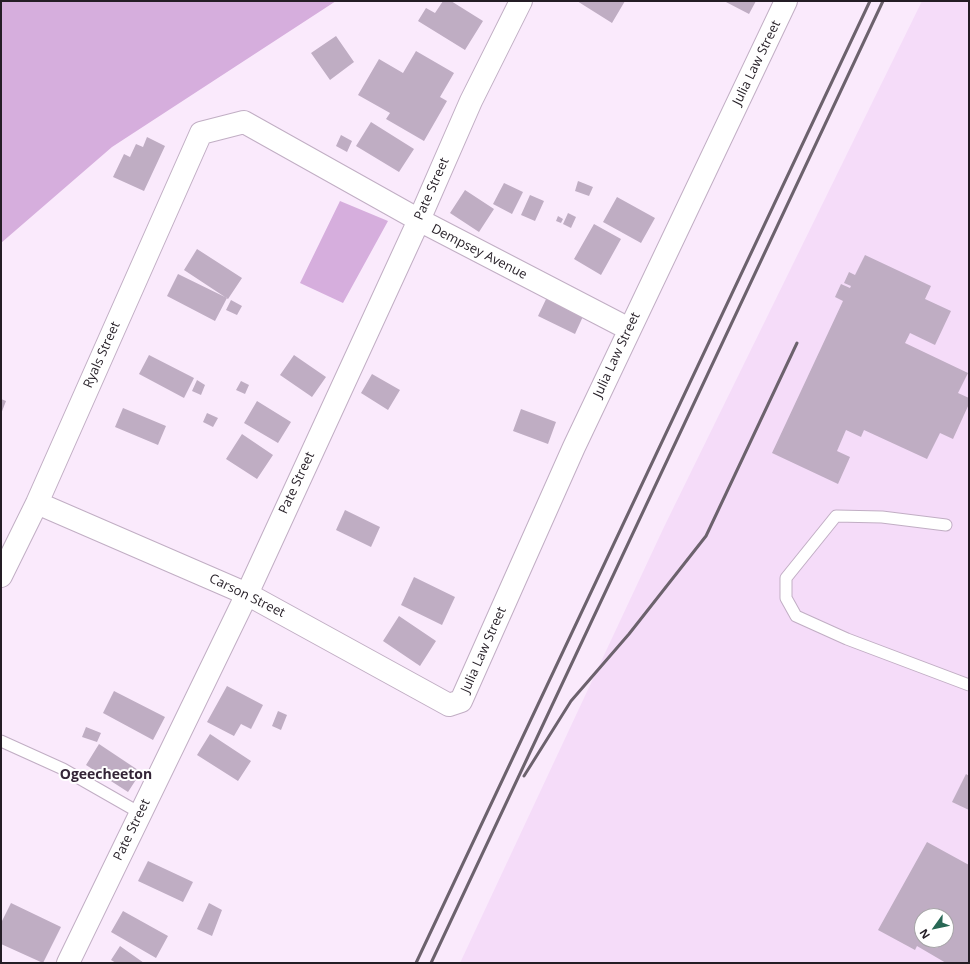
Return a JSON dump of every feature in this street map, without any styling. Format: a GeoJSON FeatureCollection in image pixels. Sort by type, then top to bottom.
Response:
{"type":"FeatureCollection","features":[{"type":"Feature","properties":{"kind":"street","name":"Pate Street"},"geometry":{"type":"LineString","coordinates":[[68,963],[247,594],[419,220],[471,101],[521,1]]}},
{"type":"Feature","properties":{"kind":"street","name":"Julia Law Street"},"geometry":{"type":"LineString","coordinates":[[449,705],[461,701],[574,447],[786,1]]}},
{"type":"Feature","properties":{"kind":"street","name":"Dempsey Avenue"},"geometry":{"type":"LineString","coordinates":[[201,133],[244,122],[419,220],[629,329]]}},
{"type":"Feature","properties":{"kind":"street","name":"Ryals Street"},"geometry":{"type":"LineString","coordinates":[[1,576],[37,503],[201,133]]}},
{"type":"Feature","properties":{"kind":"street","name":"Carson Street"},"geometry":{"type":"LineString","coordinates":[[37,503],[247,594],[449,705]]}},
{"type":"Feature","properties":{"kind":"lane"},"geometry":{"type":"LineString","coordinates":[[946,525],[882,518],[836,516],[786,578],[786,598],[796,616],[847,640],[969,685]]}},
{"type":"Feature","properties":{"kind":"lane"},"geometry":{"type":"LineString","coordinates":[[1,741],[63,770],[140,813]]}},
{"type":"Feature","properties":{"kind":"shaded area"},"geometry":{"type":"Polygon","coordinates":[[[1,1],[336,1],[112,147],[1,243],[1,1]]]}},
{"type":"Feature","properties":{"kind":"shaded area"},"geometry":{"type":"Polygon","coordinates":[[[922,1],[969,1],[969,963],[460,963],[664,527],[922,1]]]}},
{"type":"Feature","properties":{"kind":"shaded area"},"geometry":{"type":"Polygon","coordinates":[[[340,201],[388,221],[343,303],[300,283],[340,201]]]}},
{"type":"Feature","properties":{"kind":"building"},"geometry":{"type":"Polygon","coordinates":[[[443,1],[451,1],[483,21],[465,50],[418,21],[426,8],[435,13],[443,1]]]}},
{"type":"Feature","properties":{"kind":"building"},"geometry":{"type":"Polygon","coordinates":[[[577,1],[625,1],[612,23],[577,1]]]}},
{"type":"Feature","properties":{"kind":"building"},"geometry":{"type":"Polygon","coordinates":[[[724,1],[756,1],[749,14],[724,1]]]}},
{"type":"Feature","properties":{"kind":"building"},"geometry":{"type":"Polygon","coordinates":[[[336,36],[354,62],[330,80],[311,53],[336,36]]]}},
{"type":"Feature","properties":{"kind":"building"},"geometry":{"type":"Polygon","coordinates":[[[416,51],[454,73],[440,97],[447,101],[424,141],[386,119],[390,113],[358,95],[379,59],[403,73],[416,51]]]}},
{"type":"Feature","properties":{"kind":"building"},"geometry":{"type":"Polygon","coordinates":[[[371,122],[414,149],[399,172],[356,146],[371,122]]]}},
{"type":"Feature","properties":{"kind":"building"},"geometry":{"type":"Polygon","coordinates":[[[341,135],[352,141],[347,152],[336,146],[341,135]]]}},
{"type":"Feature","properties":{"kind":"building"},"geometry":{"type":"Polygon","coordinates":[[[147,137],[165,146],[144,191],[113,177],[124,154],[130,157],[136,144],[143,147],[147,137]]]}},
{"type":"Feature","properties":{"kind":"building"},"geometry":{"type":"Polygon","coordinates":[[[578,181],[593,187],[589,196],[575,191],[578,181]]]}},
{"type":"Feature","properties":{"kind":"building"},"geometry":{"type":"Polygon","coordinates":[[[504,183],[523,192],[512,214],[493,204],[504,183]]]}},
{"type":"Feature","properties":{"kind":"building"},"geometry":{"type":"Polygon","coordinates":[[[465,190],[494,209],[479,232],[450,213],[465,190]]]}},
{"type":"Feature","properties":{"kind":"building"},"geometry":{"type":"Polygon","coordinates":[[[530,195],[544,201],[535,221],[521,215],[530,195]]]}},
{"type":"Feature","properties":{"kind":"building"},"geometry":{"type":"Polygon","coordinates":[[[617,197],[655,218],[641,243],[603,222],[617,197]]]}},
{"type":"Feature","properties":{"kind":"building"},"geometry":{"type":"Polygon","coordinates":[[[568,213],[576,217],[571,228],[563,224],[568,213]]]}},
{"type":"Feature","properties":{"kind":"building"},"geometry":{"type":"Polygon","coordinates":[[[558,216],[563,219],[561,223],[556,221],[558,216]]]}},
{"type":"Feature","properties":{"kind":"building"},"geometry":{"type":"Polygon","coordinates":[[[594,224],[621,239],[601,275],[574,259],[594,224]]]}},
{"type":"Feature","properties":{"kind":"building"},"geometry":{"type":"Polygon","coordinates":[[[197,249],[242,278],[228,299],[184,270],[197,249]]]}},
{"type":"Feature","properties":{"kind":"building"},"geometry":{"type":"Polygon","coordinates":[[[865,255],[931,286],[925,299],[951,311],[935,345],[910,333],[905,343],[968,373],[958,393],[969,398],[969,404],[953,439],[940,433],[927,459],[864,430],[861,437],[846,430],[837,451],[850,457],[838,484],[772,453],[843,301],[835,297],[841,284],[850,288],[851,286],[844,283],[849,272],[855,275],[865,255]]]}},
{"type":"Feature","properties":{"kind":"building"},"geometry":{"type":"Polygon","coordinates":[[[178,274],[227,298],[215,321],[167,296],[178,274]]]}},
{"type":"Feature","properties":{"kind":"building"},"geometry":{"type":"Polygon","coordinates":[[[548,295],[585,312],[575,334],[538,316],[548,295]]]}},
{"type":"Feature","properties":{"kind":"building"},"geometry":{"type":"Polygon","coordinates":[[[231,300],[242,306],[237,315],[226,310],[231,300]]]}},
{"type":"Feature","properties":{"kind":"building"},"geometry":{"type":"Polygon","coordinates":[[[149,355],[194,378],[184,398],[139,374],[149,355]]]}},
{"type":"Feature","properties":{"kind":"building"},"geometry":{"type":"Polygon","coordinates":[[[294,355],[326,377],[312,397],[280,375],[294,355]]]}},
{"type":"Feature","properties":{"kind":"building"},"geometry":{"type":"Polygon","coordinates":[[[372,374],[400,390],[388,410],[361,393],[372,374]]]}},
{"type":"Feature","properties":{"kind":"building"},"geometry":{"type":"Polygon","coordinates":[[[197,380],[205,385],[201,395],[192,391],[197,380]]]}},
{"type":"Feature","properties":{"kind":"building"},"geometry":{"type":"Polygon","coordinates":[[[241,381],[249,385],[245,394],[236,390],[241,381]]]}},
{"type":"Feature","properties":{"kind":"building"},"geometry":{"type":"Polygon","coordinates":[[[1,399],[6,401],[1,414],[1,399]]]}},
{"type":"Feature","properties":{"kind":"building"},"geometry":{"type":"Polygon","coordinates":[[[257,401],[291,422],[278,443],[244,423],[257,401]]]}},
{"type":"Feature","properties":{"kind":"building"},"geometry":{"type":"Polygon","coordinates":[[[123,408],[166,426],[158,445],[115,427],[123,408]]]}},
{"type":"Feature","properties":{"kind":"building"},"geometry":{"type":"Polygon","coordinates":[[[521,409],[556,422],[548,444],[513,431],[521,409]]]}},
{"type":"Feature","properties":{"kind":"building"},"geometry":{"type":"Polygon","coordinates":[[[207,413],[218,418],[213,427],[203,422],[207,413]]]}},
{"type":"Feature","properties":{"kind":"building"},"geometry":{"type":"Polygon","coordinates":[[[242,434],[273,455],[257,479],[226,459],[242,434]]]}},
{"type":"Feature","properties":{"kind":"building"},"geometry":{"type":"Polygon","coordinates":[[[345,510],[380,527],[371,547],[336,530],[345,510]]]}},
{"type":"Feature","properties":{"kind":"building"},"geometry":{"type":"Polygon","coordinates":[[[414,577],[455,597],[442,625],[401,605],[414,577]]]}},
{"type":"Feature","properties":{"kind":"building"},"geometry":{"type":"Polygon","coordinates":[[[399,616],[436,641],[420,666],[383,641],[399,616]]]}},
{"type":"Feature","properties":{"kind":"building"},"geometry":{"type":"Polygon","coordinates":[[[227,686],[263,705],[251,729],[241,724],[234,736],[207,722],[227,686]]]}},
{"type":"Feature","properties":{"kind":"building"},"geometry":{"type":"Polygon","coordinates":[[[114,691],[165,717],[153,740],[103,713],[114,691]]]}},
{"type":"Feature","properties":{"kind":"building"},"geometry":{"type":"Polygon","coordinates":[[[278,711],[287,715],[281,730],[272,726],[278,711]]]}},
{"type":"Feature","properties":{"kind":"building"},"geometry":{"type":"Polygon","coordinates":[[[86,727],[101,733],[97,742],[82,737],[86,727]]]}},
{"type":"Feature","properties":{"kind":"building"},"geometry":{"type":"Polygon","coordinates":[[[210,734],[251,761],[238,781],[197,755],[210,734]]]}},
{"type":"Feature","properties":{"kind":"building"},"geometry":{"type":"Polygon","coordinates":[[[99,744],[141,772],[128,792],[86,765],[99,744]]]}},
{"type":"Feature","properties":{"kind":"building"},"geometry":{"type":"Polygon","coordinates":[[[966,774],[969,776],[969,810],[952,802],[966,774]]]}},
{"type":"Feature","properties":{"kind":"building"},"geometry":{"type":"Polygon","coordinates":[[[927,842],[969,865],[969,963],[946,963],[920,948],[954,948],[954,908],[914,908],[915,950],[878,930],[927,842]]]}},
{"type":"Feature","properties":{"kind":"building"},"geometry":{"type":"Polygon","coordinates":[[[148,861],[193,882],[183,902],[138,881],[148,861]]]}},
{"type":"Feature","properties":{"kind":"building"},"geometry":{"type":"Polygon","coordinates":[[[11,903],[61,927],[43,963],[1,944],[1,923],[11,903]]]}},
{"type":"Feature","properties":{"kind":"building"},"geometry":{"type":"Polygon","coordinates":[[[209,903],[222,910],[212,936],[197,929],[209,903]]]}},
{"type":"Feature","properties":{"kind":"building"},"geometry":{"type":"Polygon","coordinates":[[[123,911],[168,936],[156,958],[111,932],[123,911]]]}},
{"type":"Feature","properties":{"kind":"building"},"geometry":{"type":"Polygon","coordinates":[[[120,946],[144,963],[116,963],[111,960],[120,946]]]}},
{"type":"Feature","properties":{"kind":"railway"},"geometry":{"type":"LineString","coordinates":[[416,963],[870,1]]}},
{"type":"Feature","properties":{"kind":"railway"},"geometry":{"type":"LineString","coordinates":[[431,963],[883,1]]}},
{"type":"Feature","properties":{"kind":"railway"},"geometry":{"type":"LineString","coordinates":[[524,776],[571,701],[629,634],[706,536],[797,343]]}},
{"type":"Feature","properties":{"kind":"district","name":"Ogeecheeton"},"geometry":{"type":"Point","coordinates":[106,775]}}]}
